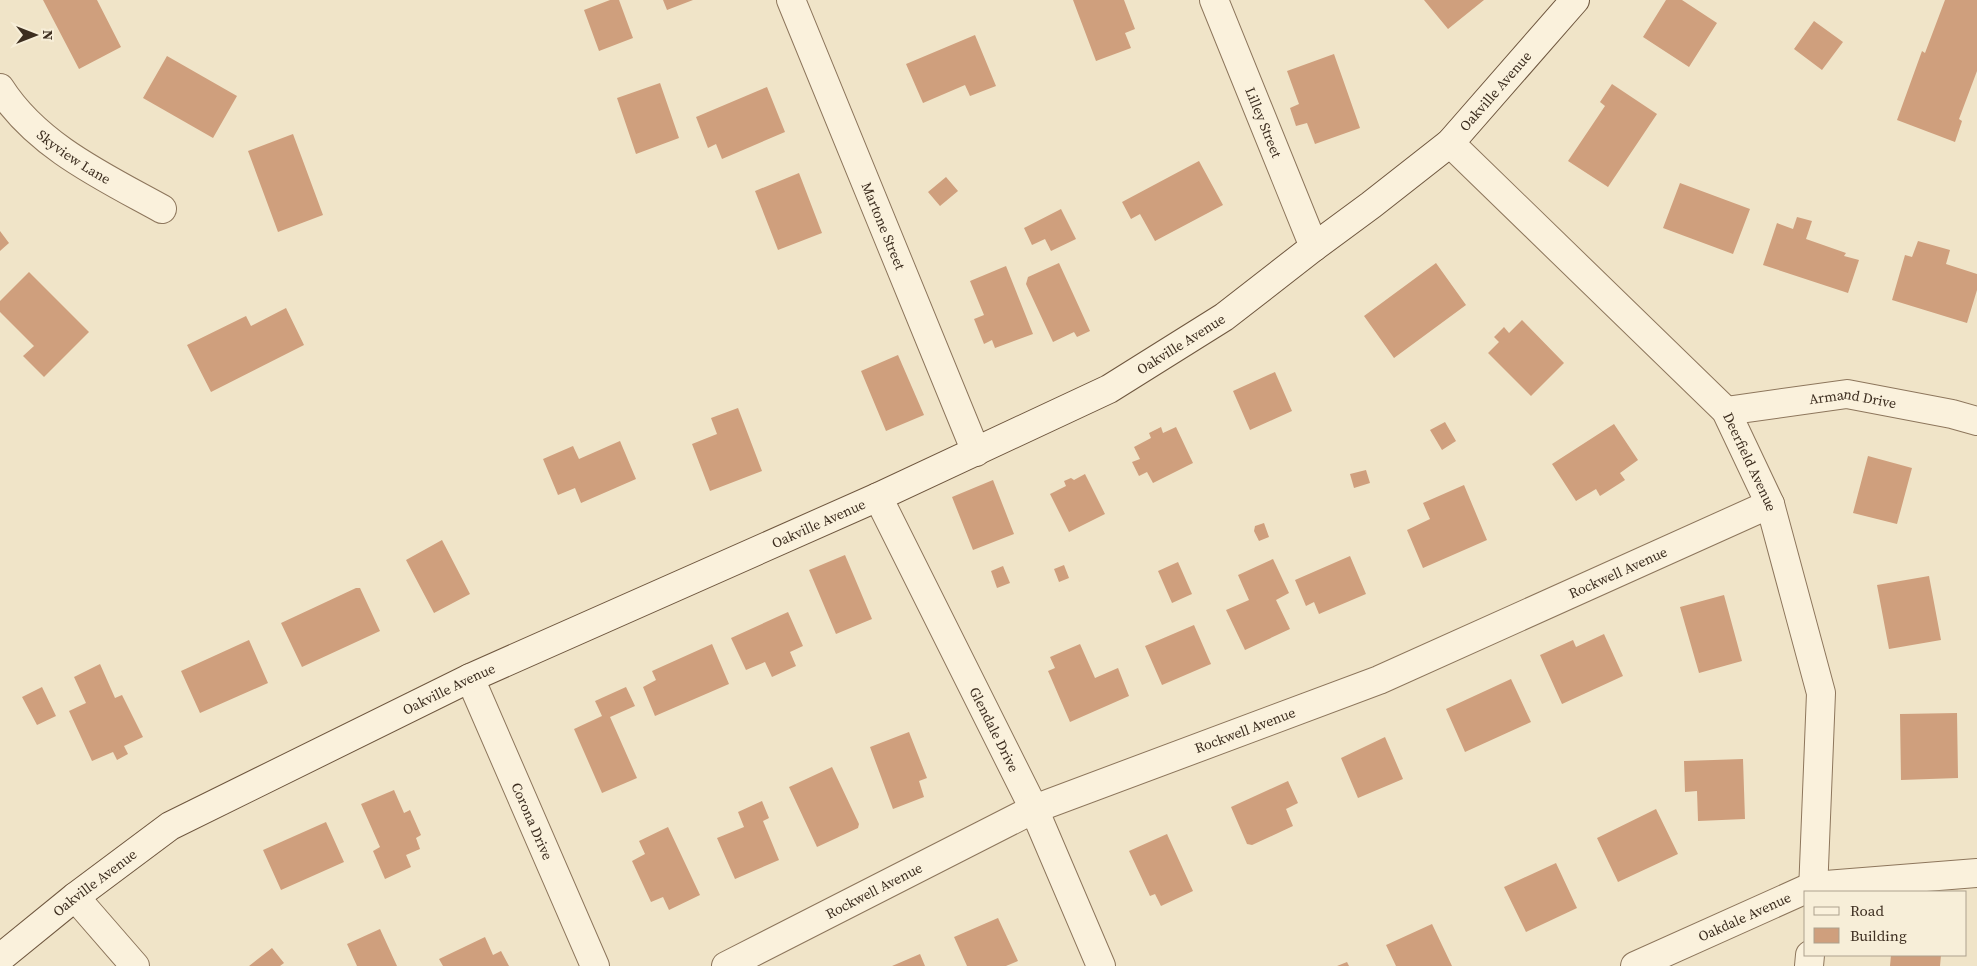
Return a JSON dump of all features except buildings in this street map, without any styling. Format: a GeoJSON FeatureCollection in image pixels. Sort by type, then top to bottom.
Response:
{"type":"FeatureCollection","features":[{"type":"Feature","properties":{"kind":"street","name":"Martone Street"},"geometry":{"type":"LineString","coordinates":[[791,0],[976,452]]}},
{"type":"Feature","properties":{"kind":"street","name":"Lilley Street"},"geometry":{"type":"LineString","coordinates":[[1214,0],[1314,247]]}},
{"type":"Feature","properties":{"kind":"street","name":"Oakville Avenue"},"geometry":{"type":"LineString","coordinates":[[0,958],[75,897],[170,826],[470,678],[878,497],[1109,389],[1224,317],[1314,247],[1371,206],[1450,143],[1575,0]]}},
{"type":"Feature","properties":{"kind":"street","name":"Skyview Lane"},"geometry":{"type":"LineString","coordinates":[[0,88],[12,107],[81,164],[162,209]]}},
{"type":"Feature","properties":{"kind":"street","name":"Deerfield Avenue"},"geometry":{"type":"LineString","coordinates":[[1450,143],[1726,411],[1770,504],[1821,693],[1813,889]]}},
{"type":"Feature","properties":{"kind":"street","name":"Armand Drive"},"geometry":{"type":"LineString","coordinates":[[1726,411],[1847,394],[1952,414],[1977,421]]}},
{"type":"Feature","properties":{"kind":"street","name":"Glendale Drive"},"geometry":{"type":"LineString","coordinates":[[878,497],[1034,809],[1101,966]]}},
{"type":"Feature","properties":{"kind":"street","name":"Rockwell Avenue"},"geometry":{"type":"LineString","coordinates":[[726,966],[1034,809],[1380,680],[1770,504]]}},
{"type":"Feature","properties":{"kind":"street","name":"Corona Drive"},"geometry":{"type":"LineString","coordinates":[[470,678],[595,966]]}},
{"type":"Feature","properties":{"kind":"street","name":"Oakdale Avenue"},"geometry":{"type":"LineString","coordinates":[[1813,889],[1977,873]]}},
{"type":"Feature","properties":{"kind":"street","name":"Oakdale Avenue"},"geometry":{"type":"LineString","coordinates":[[1635,966],[1804,893]]}},
{"type":"Feature","properties":{"kind":"street"},"geometry":{"type":"LineString","coordinates":[[75,897],[135,966]]}}]}
